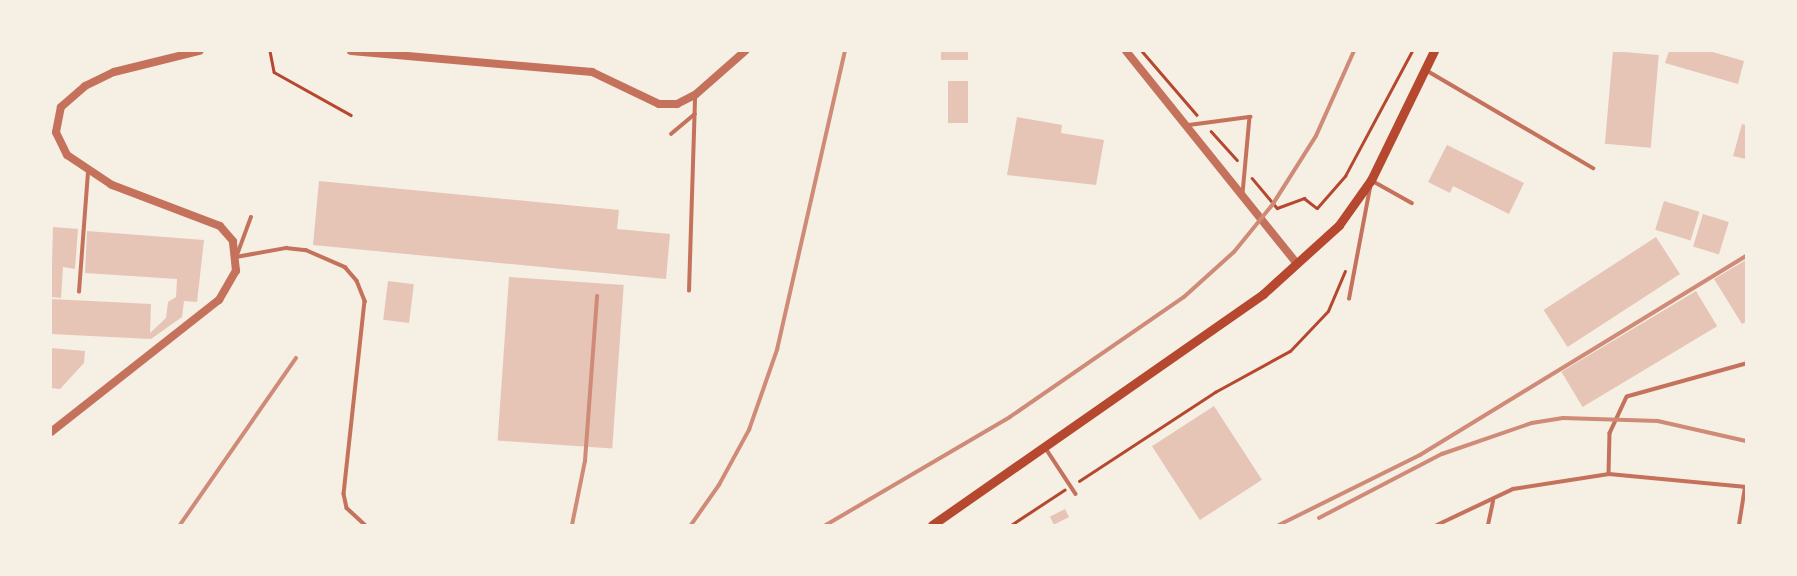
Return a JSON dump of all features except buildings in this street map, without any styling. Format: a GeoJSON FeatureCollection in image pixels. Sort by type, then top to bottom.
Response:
{"type":"FeatureCollection","features":[{"type":"Feature","properties":{"kind":"main road"},"geometry":{"type":"LineString","coordinates":[[932,525],[1263,294],[1339,225],[1371,180],[1434,51]]}},
{"type":"Feature","properties":{"kind":"street"},"geometry":{"type":"LineString","coordinates":[[51,432],[219,300],[233,278],[236,257],[233,240],[206,218],[135,195],[88,171],[61,148],[53,117],[75,93],[98,79],[200,51]]}},
{"type":"Feature","properties":{"kind":"street"},"geometry":{"type":"LineString","coordinates":[[351,51],[592,72],[659,104],[677,104],[695,95],[744,51]]}},
{"type":"Feature","properties":{"kind":"street"},"geometry":{"type":"LineString","coordinates":[[1126,51],[1297,264]]}},
{"type":"Feature","properties":{"kind":"lane"},"geometry":{"type":"LineString","coordinates":[[1425,70],[1593,168]]}},
{"type":"Feature","properties":{"kind":"lane"},"geometry":{"type":"LineString","coordinates":[[690,291],[695,95]]}},
{"type":"Feature","properties":{"kind":"lane"},"geometry":{"type":"LineString","coordinates":[[671,134],[695,114]]}},
{"type":"Feature","properties":{"kind":"lane"},"geometry":{"type":"LineString","coordinates":[[1186,125],[1250,117],[1243,194]]}},
{"type":"Feature","properties":{"kind":"lane"},"geometry":{"type":"LineString","coordinates":[[79,292],[88,171]]}},
{"type":"Feature","properties":{"kind":"lane"},"geometry":{"type":"LineString","coordinates":[[1349,299],[1371,180],[1412,203]]}},
{"type":"Feature","properties":{"kind":"lane"},"geometry":{"type":"LineString","coordinates":[[236,257],[251,217]]}},
{"type":"Feature","properties":{"kind":"lane"},"geometry":{"type":"LineString","coordinates":[[236,257],[286,248],[306,250],[345,267],[357,281],[364,314],[344,494],[347,508],[365,525]]}},
{"type":"Feature","properties":{"kind":"lane"},"geometry":{"type":"LineString","coordinates":[[1609,474],[1610,433],[1628,397],[1746,364]]}},
{"type":"Feature","properties":{"kind":"lane"},"geometry":{"type":"LineString","coordinates":[[1045,447],[1076,494]]}},
{"type":"Feature","properties":{"kind":"lane"},"geometry":{"type":"LineString","coordinates":[[1437,525],[1493,502],[1513,489],[1544,481],[1609,474],[1746,487],[1739,525]]}},
{"type":"Feature","properties":{"kind":"lane"},"geometry":{"type":"LineString","coordinates":[[1488,525],[1493,502]]}},
{"type":"Feature","properties":{"kind":"path"},"geometry":{"type":"LineString","coordinates":[[270,51],[274,72],[351,115]]}},
{"type":"Feature","properties":{"kind":"path"},"geometry":{"type":"LineString","coordinates":[[1142,51],[1277,208],[1304,198],[1317,208],[1345,176],[1412,51]]}},
{"type":"Feature","properties":{"kind":"path"},"geometry":{"type":"LineString","coordinates":[[1011,525],[1214,392],[1290,351],[1328,311],[1348,263]]}},
{"type":"Feature","properties":{"kind":"railway"},"geometry":{"type":"LineString","coordinates":[[691,525],[719,485],[749,430],[777,350],[845,51]]}},
{"type":"Feature","properties":{"kind":"railway"},"geometry":{"type":"LineString","coordinates":[[826,525],[1010,417],[1184,297],[1234,252],[1273,204],[1316,136],[1354,51]]}},
{"type":"Feature","properties":{"kind":"railway"},"geometry":{"type":"LineString","coordinates":[[1279,525],[1420,455],[1746,256]]}},
{"type":"Feature","properties":{"kind":"railway"},"geometry":{"type":"LineString","coordinates":[[572,525],[585,461],[597,296]]}},
{"type":"Feature","properties":{"kind":"railway"},"geometry":{"type":"LineString","coordinates":[[180,525],[296,358]]}},
{"type":"Feature","properties":{"kind":"railway"},"geometry":{"type":"LineString","coordinates":[[1319,518],[1442,454],[1532,423],[1563,418],[1658,421],[1746,441]]}}]}
